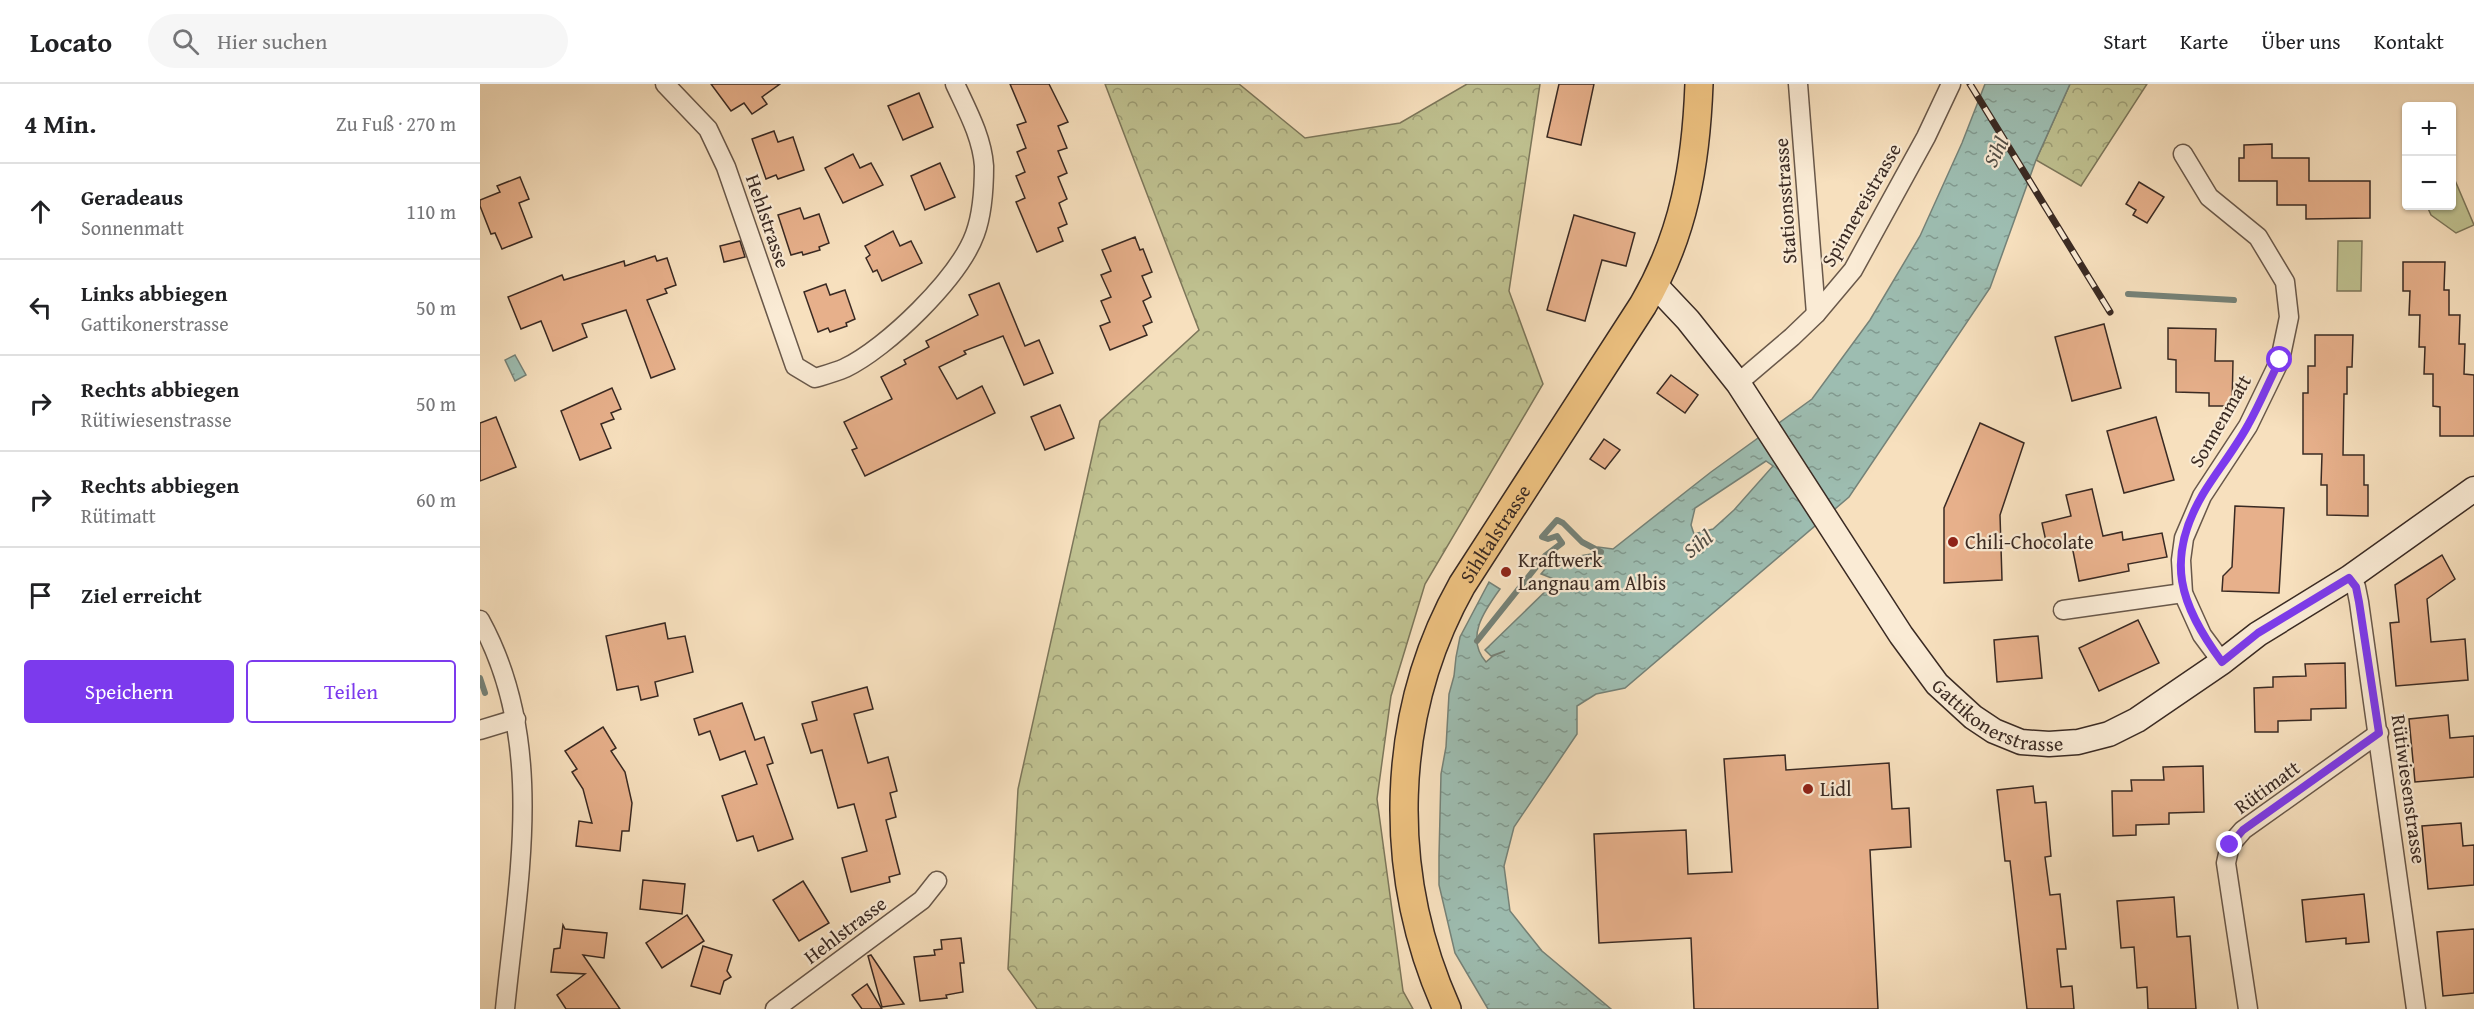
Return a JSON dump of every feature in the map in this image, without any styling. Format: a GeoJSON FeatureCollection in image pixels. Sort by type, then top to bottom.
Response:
{"type":"FeatureCollection","features":[{"type":"Feature","properties":{"kind":"main road","name":"Sihltalstrasse"},"geometry":{"type":"LineString","coordinates":[[1446,1009],[1426,957],[1418,928],[1404,846],[1403,802],[1406,762],[1422,679],[1437,633],[1461,585],[1655,285],[1668,259],[1679,226],[1695,146],[1699,84]]}},
{"type":"Feature","properties":{"kind":"main road","name":"Gattikonerstrasse"},"geometry":{"type":"LineString","coordinates":[[1655,285],[1688,320],[1738,383],[1936,684],[1973,717],[1994,731],[2021,742],[2049,744],[2078,742],[2109,734],[2137,720],[2222,662],[2258,633],[2349,578],[2474,489]]}},
{"type":"Feature","properties":{"kind":"street","name":"Hehlstrasse"},"geometry":{"type":"LineString","coordinates":[[665,84],[708,129],[726,167],[795,366],[815,378],[846,368],[909,322],[943,284],[967,251],[975,233],[984,166],[980,142],[954,84]]}},
{"type":"Feature","properties":{"kind":"street","name":"Stationsstrasse"},"geometry":{"type":"LineString","coordinates":[[1798,84],[1816,314]]}},
{"type":"Feature","properties":{"kind":"street","name":"Spinnereistrasse"},"geometry":{"type":"LineString","coordinates":[[1738,383],[1816,314],[1853,270],[1926,137],[1951,84]]}},
{"type":"Feature","properties":{"kind":"street","name":"Sonnenmatt"},"geometry":{"type":"LineString","coordinates":[[2183,154],[2209,197],[2258,237],[2285,282],[2289,317],[2280,360],[2248,426],[2202,496],[2184,538],[2181,560],[2183,593],[2189,612],[2202,635],[2222,662]]}},
{"type":"Feature","properties":{"kind":"street","name":"Rütiwiesenstrasse"},"geometry":{"type":"LineString","coordinates":[[2349,578],[2356,587],[2359,602],[2416,1009]]}},
{"type":"Feature","properties":{"kind":"street"},"geometry":{"type":"LineString","coordinates":[[2063,610],[2183,593]]}},
{"type":"Feature","properties":{"kind":"street"},"geometry":{"type":"LineString","coordinates":[[480,620],[493,643],[516,719],[524,794],[523,829],[505,1009]]}},
{"type":"Feature","properties":{"kind":"street"},"geometry":{"type":"LineString","coordinates":[[480,730],[516,719]]}},
{"type":"Feature","properties":{"kind":"street","name":"Rütimatt"},"geometry":{"type":"LineString","coordinates":[[2248,1009],[2226,863],[2230,845],[2243,830],[2379,733]]}},
{"type":"Feature","properties":{"kind":"street","name":"Hehlstrasse"},"geometry":{"type":"LineString","coordinates":[[775,1009],[922,900],[937,881]]}},
{"type":"Feature","properties":{"kind":"green space"},"geometry":{"type":"Polygon","coordinates":[[[1105,84],[1239,84],[1305,138],[1400,123],[1467,84],[1540,84],[1509,291],[1543,384],[1425,584],[1391,696],[1377,799],[1403,991],[1413,1009],[1037,1009],[1008,969],[1018,789],[1100,421],[1199,330],[1105,84]]]}},
{"type":"Feature","properties":{"kind":"green space"},"geometry":{"type":"Polygon","coordinates":[[[2070,84],[2147,84],[2081,186],[2036,160],[2070,84]]]}},
{"type":"Feature","properties":{"kind":"green space"},"geometry":{"type":"Polygon","coordinates":[[[2456,183],[2474,225],[2456,233],[2431,215],[2429,210],[2456,210],[2456,183]]]}},
{"type":"Feature","properties":{"kind":"green space"},"geometry":{"type":"Polygon","coordinates":[[[2338,241],[2362,241],[2361,291],[2337,291],[2338,241]]]}},
{"type":"Feature","properties":{"kind":"water","name":"Sihl"},"geometry":{"type":"Polygon","coordinates":[[[1985,84],[2070,84],[2036,160],[1990,288],[1849,497],[1625,688],[1596,694],[1577,706],[1577,734],[1514,827],[1504,866],[1510,911],[1542,951],[1611,1009],[1488,1009],[1455,953],[1439,885],[1439,856],[1441,774],[1446,747],[1449,694],[1460,637],[1489,582],[1500,589],[1483,615],[1477,634],[1477,644],[1486,662],[1505,651],[1491,656],[1485,650],[1555,582],[1554,579],[1541,574],[1552,561],[1591,554],[1598,547],[1613,549],[1711,472],[1812,399],[1870,320],[1920,236],[1962,143],[1985,84]],[[1766,461],[1695,508],[1691,525],[1694,534],[1713,529],[1734,510],[1773,466],[1766,461]]]}},
{"type":"Feature","properties":{"kind":"water"},"geometry":{"type":"Polygon","coordinates":[[[515,355],[526,375],[515,381],[505,360],[515,355]]]}},
{"type":"Feature","properties":{"kind":"building"},"geometry":{"type":"Polygon","coordinates":[[[711,84],[780,84],[762,97],[767,104],[752,114],[744,103],[731,111],[711,84]]]}},
{"type":"Feature","properties":{"kind":"building"},"geometry":{"type":"Polygon","coordinates":[[[1010,84],[1049,84],[1068,122],[1058,126],[1067,148],[1058,151],[1067,173],[1058,177],[1067,199],[1059,203],[1067,224],[1058,228],[1063,241],[1037,252],[1016,202],[1025,198],[1016,176],[1025,172],[1017,152],[1026,148],[1017,125],[1026,122],[1010,84]]]}},
{"type":"Feature","properties":{"kind":"building"},"geometry":{"type":"Polygon","coordinates":[[[1559,84],[1594,84],[1581,145],[1547,137],[1559,84]]]}},
{"type":"Feature","properties":{"kind":"building"},"geometry":{"type":"Polygon","coordinates":[[[919,93],[933,127],[903,140],[888,106],[919,93]]]}},
{"type":"Feature","properties":{"kind":"building"},"geometry":{"type":"Polygon","coordinates":[[[774,131],[778,142],[793,137],[804,170],[778,179],[776,175],[766,179],[752,139],[774,131]]]}},
{"type":"Feature","properties":{"kind":"building"},"geometry":{"type":"Polygon","coordinates":[[[2272,144],[2272,158],[2309,158],[2309,181],[2370,181],[2370,218],[2306,219],[2306,205],[2277,205],[2277,181],[2239,181],[2239,158],[2244,158],[2244,145],[2272,144]]]}},
{"type":"Feature","properties":{"kind":"building"},"geometry":{"type":"Polygon","coordinates":[[[853,154],[860,168],[871,163],[883,185],[843,203],[825,168],[853,154]]]}},
{"type":"Feature","properties":{"kind":"building"},"geometry":{"type":"Polygon","coordinates":[[[940,163],[955,197],[925,210],[911,176],[940,163]]]}},
{"type":"Feature","properties":{"kind":"building"},"geometry":{"type":"Polygon","coordinates":[[[520,177],[529,199],[519,203],[532,237],[502,249],[495,233],[491,234],[480,206],[480,200],[500,192],[497,186],[520,177]]]}},
{"type":"Feature","properties":{"kind":"building"},"geometry":{"type":"Polygon","coordinates":[[[2139,182],[2164,197],[2147,223],[2133,215],[2136,210],[2126,204],[2139,182]]]}},
{"type":"Feature","properties":{"kind":"building"},"geometry":{"type":"Polygon","coordinates":[[[800,208],[804,219],[819,214],[829,243],[819,247],[820,250],[803,255],[802,252],[791,255],[778,215],[800,208]]]}},
{"type":"Feature","properties":{"kind":"building"},"geometry":{"type":"Polygon","coordinates":[[[1574,215],[1635,233],[1626,266],[1602,260],[1585,321],[1547,310],[1574,215]]]}},
{"type":"Feature","properties":{"kind":"building"},"geometry":{"type":"Polygon","coordinates":[[[893,231],[900,246],[911,241],[922,263],[882,281],[877,270],[873,272],[866,258],[870,255],[865,246],[893,231]]]}},
{"type":"Feature","properties":{"kind":"building"},"geometry":{"type":"Polygon","coordinates":[[[1135,237],[1140,250],[1143,249],[1152,272],[1142,276],[1151,297],[1143,301],[1152,322],[1143,326],[1147,335],[1110,350],[1100,326],[1110,322],[1101,301],[1111,297],[1101,275],[1111,271],[1102,250],[1135,237]]]}},
{"type":"Feature","properties":{"kind":"building"},"geometry":{"type":"Polygon","coordinates":[[[740,241],[745,257],[724,262],[720,246],[740,241]]]}},
{"type":"Feature","properties":{"kind":"building"},"geometry":{"type":"Polygon","coordinates":[[[655,256],[657,261],[667,258],[676,285],[665,289],[667,293],[647,300],[675,369],[651,378],[626,310],[582,324],[587,337],[553,351],[541,321],[521,329],[508,297],[562,275],[564,280],[624,261],[625,266],[655,256]]]}},
{"type":"Feature","properties":{"kind":"building"},"geometry":{"type":"Polygon","coordinates":[[[2403,262],[2445,262],[2444,290],[2449,290],[2449,315],[2460,315],[2459,344],[2465,344],[2464,374],[2474,375],[2474,436],[2440,436],[2440,407],[2433,406],[2433,374],[2424,374],[2425,347],[2419,347],[2420,315],[2409,315],[2410,291],[2403,291],[2403,262]]]}},
{"type":"Feature","properties":{"kind":"building"},"geometry":{"type":"Polygon","coordinates":[[[999,283],[1025,346],[1039,340],[1053,373],[1024,385],[1003,336],[964,351],[966,354],[939,367],[957,399],[982,386],[995,413],[865,476],[852,450],[857,448],[844,422],[892,399],[881,377],[906,364],[904,360],[929,347],[926,341],[978,315],[969,295],[999,283]]]}},
{"type":"Feature","properties":{"kind":"building"},"geometry":{"type":"Polygon","coordinates":[[[826,284],[830,295],[845,290],[855,319],[846,323],[847,326],[830,332],[828,328],[818,332],[804,292],[826,284]]]}},
{"type":"Feature","properties":{"kind":"building"},"geometry":{"type":"Polygon","coordinates":[[[2104,324],[2121,388],[2072,401],[2055,337],[2104,324]]]}},
{"type":"Feature","properties":{"kind":"building"},"geometry":{"type":"Polygon","coordinates":[[[2168,328],[2216,329],[2215,361],[2233,361],[2232,406],[2209,406],[2209,393],[2176,392],[2176,360],[2168,359],[2168,328]]]}},
{"type":"Feature","properties":{"kind":"building"},"geometry":{"type":"Polygon","coordinates":[[[2315,335],[2353,335],[2352,367],[2347,367],[2347,394],[2344,394],[2343,455],[2364,455],[2364,485],[2368,485],[2368,516],[2327,515],[2327,485],[2321,485],[2322,454],[2303,454],[2303,393],[2308,393],[2308,366],[2315,366],[2315,335]]]}},
{"type":"Feature","properties":{"kind":"building"},"geometry":{"type":"Polygon","coordinates":[[[1671,375],[1698,395],[1685,413],[1657,393],[1671,375]]]}},
{"type":"Feature","properties":{"kind":"building"},"geometry":{"type":"Polygon","coordinates":[[[612,388],[621,409],[611,413],[614,419],[601,424],[611,448],[580,460],[561,411],[612,388]]]}},
{"type":"Feature","properties":{"kind":"building"},"geometry":{"type":"Polygon","coordinates":[[[1060,405],[1074,438],[1045,450],[1031,417],[1060,405]]]}},
{"type":"Feature","properties":{"kind":"building"},"geometry":{"type":"Polygon","coordinates":[[[496,417],[516,467],[480,481],[480,423],[496,417]]]}},
{"type":"Feature","properties":{"kind":"building"},"geometry":{"type":"Polygon","coordinates":[[[2156,417],[2174,480],[2124,493],[2107,431],[2156,417]]]}},
{"type":"Feature","properties":{"kind":"building"},"geometry":{"type":"Polygon","coordinates":[[[1980,423],[2024,443],[2000,515],[2002,580],[1944,583],[1944,508],[1980,423]]]}},
{"type":"Feature","properties":{"kind":"building"},"geometry":{"type":"Polygon","coordinates":[[[1604,439],[1620,450],[1605,469],[1590,459],[1604,439]]]}},
{"type":"Feature","properties":{"kind":"building"},"geometry":{"type":"Polygon","coordinates":[[[2092,489],[2103,536],[2122,532],[2123,540],[2162,533],[2167,557],[2128,564],[2129,571],[2079,581],[2071,541],[2047,546],[2042,523],[2071,516],[2066,495],[2092,489]]]}},
{"type":"Feature","properties":{"kind":"building"},"geometry":{"type":"Polygon","coordinates":[[[2235,506],[2284,508],[2279,593],[2222,591],[2223,576],[2232,567],[2235,506]]]}},
{"type":"Feature","properties":{"kind":"building"},"geometry":{"type":"Polygon","coordinates":[[[2442,555],[2455,579],[2427,599],[2431,642],[2465,639],[2468,680],[2396,686],[2390,623],[2399,622],[2395,585],[2442,555]]]}},
{"type":"Feature","properties":{"kind":"building"},"geometry":{"type":"Polygon","coordinates":[[[2138,620],[2159,663],[2099,691],[2079,648],[2138,620]]]}},
{"type":"Feature","properties":{"kind":"building"},"geometry":{"type":"Polygon","coordinates":[[[665,623],[668,639],[685,636],[693,672],[655,682],[658,696],[641,700],[638,686],[617,690],[606,636],[665,623]]]}},
{"type":"Feature","properties":{"kind":"building"},"geometry":{"type":"Polygon","coordinates":[[[2038,636],[2042,678],[1997,682],[1994,640],[2038,636]]]}},
{"type":"Feature","properties":{"kind":"building"},"geometry":{"type":"Polygon","coordinates":[[[2345,663],[2346,708],[2311,709],[2311,720],[2278,721],[2278,732],[2255,732],[2254,688],[2273,687],[2273,677],[2306,676],[2305,664],[2345,663]]]}},
{"type":"Feature","properties":{"kind":"building"},"geometry":{"type":"Polygon","coordinates":[[[867,687],[873,709],[854,714],[868,763],[888,757],[897,791],[890,793],[896,817],[886,820],[900,874],[889,877],[890,882],[851,892],[842,858],[867,851],[854,804],[838,808],[822,750],[811,753],[802,724],[817,720],[812,702],[867,687]]]}},
{"type":"Feature","properties":{"kind":"building"},"geometry":{"type":"Polygon","coordinates":[[[742,703],[755,740],[764,737],[773,763],[767,765],[793,839],[758,851],[753,836],[737,841],[722,796],[757,784],[745,751],[720,760],[710,731],[699,735],[694,719],[742,703]]]}},
{"type":"Feature","properties":{"kind":"building"},"geometry":{"type":"Polygon","coordinates":[[[2448,715],[2450,738],[2474,736],[2474,777],[2415,782],[2409,719],[2448,715]]]}},
{"type":"Feature","properties":{"kind":"building"},"geometry":{"type":"Polygon","coordinates":[[[603,727],[616,748],[611,751],[625,772],[632,803],[629,831],[622,831],[620,851],[576,846],[579,821],[592,823],[583,789],[572,772],[577,769],[565,751],[603,727]]]}},
{"type":"Feature","properties":{"kind":"building"},"geometry":{"type":"Polygon","coordinates":[[[1785,755],[1786,770],[1889,763],[1892,809],[1909,808],[1911,847],[1870,850],[1878,1009],[1694,1009],[1691,938],[1599,943],[1594,834],[1686,830],[1688,874],[1732,872],[1724,759],[1785,755]]]}},
{"type":"Feature","properties":{"kind":"building"},"geometry":{"type":"Polygon","coordinates":[[[2203,766],[2204,812],[2169,813],[2169,824],[2136,825],[2136,835],[2113,836],[2112,791],[2132,791],[2131,780],[2164,780],[2163,767],[2203,766]]]}},
{"type":"Feature","properties":{"kind":"building"},"geometry":{"type":"Polygon","coordinates":[[[2033,786],[2035,803],[2046,802],[2051,856],[2045,857],[2050,895],[2060,894],[2066,949],[2057,949],[2061,987],[2072,986],[2074,1009],[2027,1009],[2010,861],[2005,861],[1997,790],[2033,786]]]}},
{"type":"Feature","properties":{"kind":"building"},"geometry":{"type":"Polygon","coordinates":[[[2461,823],[2463,846],[2474,845],[2474,885],[2428,889],[2422,826],[2461,823]]]}},
{"type":"Feature","properties":{"kind":"building"},"geometry":{"type":"Polygon","coordinates":[[[643,880],[685,884],[682,914],[640,909],[643,880]]]}},
{"type":"Feature","properties":{"kind":"building"},"geometry":{"type":"Polygon","coordinates":[[[803,881],[829,923],[799,941],[773,900],[803,881]]]}},
{"type":"Feature","properties":{"kind":"building"},"geometry":{"type":"Polygon","coordinates":[[[2364,894],[2369,942],[2346,944],[2346,938],[2306,942],[2302,900],[2364,894]]]}},
{"type":"Feature","properties":{"kind":"building"},"geometry":{"type":"Polygon","coordinates":[[[2174,897],[2177,937],[2190,936],[2196,1009],[2148,1009],[2147,987],[2137,988],[2134,947],[2121,948],[2117,901],[2174,897]]]}},
{"type":"Feature","properties":{"kind":"building"},"geometry":{"type":"Polygon","coordinates":[[[687,915],[704,941],[662,968],[646,943],[687,915]]]}},
{"type":"Feature","properties":{"kind":"building"},"geometry":{"type":"Polygon","coordinates":[[[563,925],[565,929],[607,933],[604,958],[583,955],[620,1009],[566,1009],[557,995],[585,974],[551,972],[554,949],[560,948],[563,925]]]}},
{"type":"Feature","properties":{"kind":"building"},"geometry":{"type":"Polygon","coordinates":[[[2474,929],[2474,993],[2443,996],[2437,932],[2474,929]]]}},
{"type":"Feature","properties":{"kind":"building"},"geometry":{"type":"Polygon","coordinates":[[[961,938],[964,963],[960,963],[963,992],[946,995],[947,998],[920,1001],[914,957],[935,955],[934,950],[942,949],[941,940],[961,938]]]}},
{"type":"Feature","properties":{"kind":"building"},"geometry":{"type":"Polygon","coordinates":[[[703,946],[732,955],[727,971],[731,977],[724,981],[720,994],[691,986],[703,946]]]}},
{"type":"Feature","properties":{"kind":"building"},"geometry":{"type":"Polygon","coordinates":[[[871,955],[904,1004],[882,1007],[868,956],[871,955]]]}},
{"type":"Feature","properties":{"kind":"building"},"geometry":{"type":"Polygon","coordinates":[[[867,984],[882,1009],[862,1009],[852,995],[867,984]]]}},
{"type":"Feature","properties":{"kind":"waterway"},"geometry":{"type":"LineString","coordinates":[[2128,294],[2234,300]]}},
{"type":"Feature","properties":{"kind":"waterway"},"geometry":{"type":"LineString","coordinates":[[1477,641],[1545,556],[1562,543],[1557,536],[1548,539],[1542,537],[1557,520],[1582,542],[1601,552]]}},
{"type":"Feature","properties":{"kind":"waterway"},"geometry":{"type":"LineString","coordinates":[[480,678],[485,693]]}},
{"type":"Feature","properties":{"kind":"railway"},"geometry":{"type":"LineString","coordinates":[[1970,84],[2110,312]]}},
{"type":"Feature","properties":{"kind":"place","name":"Chili-Chocolate"},"geometry":{"type":"Point","coordinates":[1953,542]}},
{"type":"Feature","properties":{"kind":"place","name":"Kraftwerk Langnau am Albis"},"geometry":{"type":"Point","coordinates":[1506,572]}},
{"type":"Feature","properties":{"kind":"place","name":"Lidl"},"geometry":{"type":"Point","coordinates":[1808,789]}},
{"type":"Feature","properties":{"kind":"route"},"geometry":{"type":"LineString","coordinates":[[2230,845],[2243,830],[2379,733],[2359,602],[2356,587],[2349,578],[2258,633],[2222,662],[2202,635],[2189,612],[2183,593],[2181,560],[2184,538],[2202,496],[2248,426],[2280,360]]}}]}
